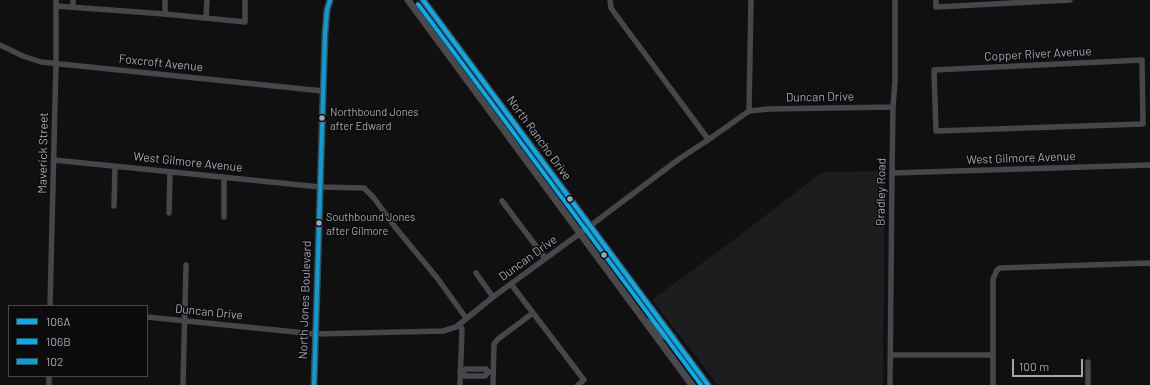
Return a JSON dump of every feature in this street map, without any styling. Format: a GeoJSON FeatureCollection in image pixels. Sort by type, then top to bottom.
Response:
{"type":"FeatureCollection","features":[{"type":"Feature","properties":{"kind":"main road","name":"North Jones Boulevard"},"geometry":{"type":"LineString","coordinates":[[314,385],[325,34],[330,0]]}},
{"type":"Feature","properties":{"kind":"main road","name":"North Rancho Drive"},"geometry":{"type":"LineString","coordinates":[[408,0],[692,385]]}},
{"type":"Feature","properties":{"kind":"main road","name":"North Rancho Drive"},"geometry":{"type":"LineString","coordinates":[[424,0],[708,385]]}},
{"type":"Feature","properties":{"kind":"main road"},"geometry":{"type":"LineString","coordinates":[[645,321],[657,327],[665,336],[673,337]]}},
{"type":"Feature","properties":{"kind":"main road"},"geometry":{"type":"LineString","coordinates":[[670,355],[683,352]]}},
{"type":"Feature","properties":{"kind":"street"},"geometry":{"type":"LineString","coordinates":[[165,0],[165,14]]}},
{"type":"Feature","properties":{"kind":"street"},"geometry":{"type":"LineString","coordinates":[[206,18],[207,0]]}},
{"type":"Feature","properties":{"kind":"street"},"geometry":{"type":"LineString","coordinates":[[56,3],[73,3],[245,22],[245,0]]}},
{"type":"Feature","properties":{"kind":"street"},"geometry":{"type":"LineString","coordinates":[[610,0],[611,8],[708,139]]}},
{"type":"Feature","properties":{"kind":"street"},"geometry":{"type":"LineString","coordinates":[[749,111],[751,0]]}},
{"type":"Feature","properties":{"kind":"street","name":"Bradley Road"},"geometry":{"type":"LineString","coordinates":[[890,385],[895,0]]}},
{"type":"Feature","properties":{"kind":"street"},"geometry":{"type":"LineString","coordinates":[[936,0],[936,7],[1070,0]]}},
{"type":"Feature","properties":{"kind":"street","name":"Maverick Street"},"geometry":{"type":"LineString","coordinates":[[50,305],[56,3]]}},
{"type":"Feature","properties":{"kind":"street","name":"Foxcroft Avenue"},"geometry":{"type":"LineString","coordinates":[[0,45],[23,56],[41,62],[323,91]]}},
{"type":"Feature","properties":{"kind":"street","name":"Copper River Avenue"},"geometry":{"type":"LineString","coordinates":[[1142,60],[1142,88],[1142,124],[936,131],[934,70],[1142,60]]}},
{"type":"Feature","properties":{"kind":"street"},"geometry":{"type":"LineString","coordinates":[[1142,88],[1150,87]]}},
{"type":"Feature","properties":{"kind":"street","name":"Duncan Drive"},"geometry":{"type":"LineString","coordinates":[[148,317],[315,334],[443,330],[456,327],[493,297],[679,158],[749,111],[776,108],[893,107]]}},
{"type":"Feature","properties":{"kind":"street","name":"West Gilmore Avenue"},"geometry":{"type":"LineString","coordinates":[[54,160],[320,187],[364,188],[374,198],[395,227],[438,279],[466,318]]}},
{"type":"Feature","properties":{"kind":"street"},"geometry":{"type":"LineString","coordinates":[[114,206],[115,166]]}},
{"type":"Feature","properties":{"kind":"street","name":"West Gilmore Avenue"},"geometry":{"type":"LineString","coordinates":[[892,173],[1150,166]]}},
{"type":"Feature","properties":{"kind":"street"},"geometry":{"type":"LineString","coordinates":[[169,213],[170,172]]}},
{"type":"Feature","properties":{"kind":"street"},"geometry":{"type":"LineString","coordinates":[[224,177],[224,217]]}},
{"type":"Feature","properties":{"kind":"street"},"geometry":{"type":"LineString","coordinates":[[502,201],[546,258]]}},
{"type":"Feature","properties":{"kind":"street"},"geometry":{"type":"LineString","coordinates":[[993,385],[994,279],[997,270],[1000,268],[1150,263]]}},
{"type":"Feature","properties":{"kind":"street"},"geometry":{"type":"LineString","coordinates":[[183,385],[186,265]]}},
{"type":"Feature","properties":{"kind":"street"},"geometry":{"type":"LineString","coordinates":[[476,274],[493,297]]}},
{"type":"Feature","properties":{"kind":"street"},"geometry":{"type":"LineString","coordinates":[[511,284],[584,380],[578,385]]}},
{"type":"Feature","properties":{"kind":"street"},"geometry":{"type":"LineString","coordinates":[[493,385],[491,372],[494,344],[532,313]]}},
{"type":"Feature","properties":{"kind":"street"},"geometry":{"type":"LineString","coordinates":[[459,325],[462,329],[462,372],[460,385]]}},
{"type":"Feature","properties":{"kind":"street"},"geometry":{"type":"LineString","coordinates":[[891,355],[993,355]]}},
{"type":"Feature","properties":{"kind":"street"},"geometry":{"type":"LineString","coordinates":[[1088,362],[1088,385]]}},
{"type":"Feature","properties":{"kind":"street"},"geometry":{"type":"LineString","coordinates":[[462,372],[465,376],[485,376],[491,372]]}},
{"type":"Feature","properties":{"kind":"shaded area"},"geometry":{"type":"Polygon","coordinates":[[[885,171],[883,385],[718,385],[652,300],[823,172],[885,171]]]}},
{"type":"Feature","properties":{"kind":"transit line","name":"102"},"geometry":{"type":"LineString","coordinates":[[314,385],[325,34],[327,10],[330,0]]}},
{"type":"Feature","properties":{"kind":"transit line","name":"106A"},"geometry":{"type":"LineString","coordinates":[[423,0],[708,385]]}},
{"type":"Feature","properties":{"kind":"transit line","name":"106B"},"geometry":{"type":"LineString","coordinates":[[418,4],[701,385]]}},
{"type":"Feature","properties":{"kind":"place","name":"Northbound Jones after Edward"},"geometry":{"type":"Point","coordinates":[322,118]}},
{"type":"Feature","properties":{"kind":"place","name":"Southbound Jones after Gilmore"},"geometry":{"type":"Point","coordinates":[319,223]}}]}
